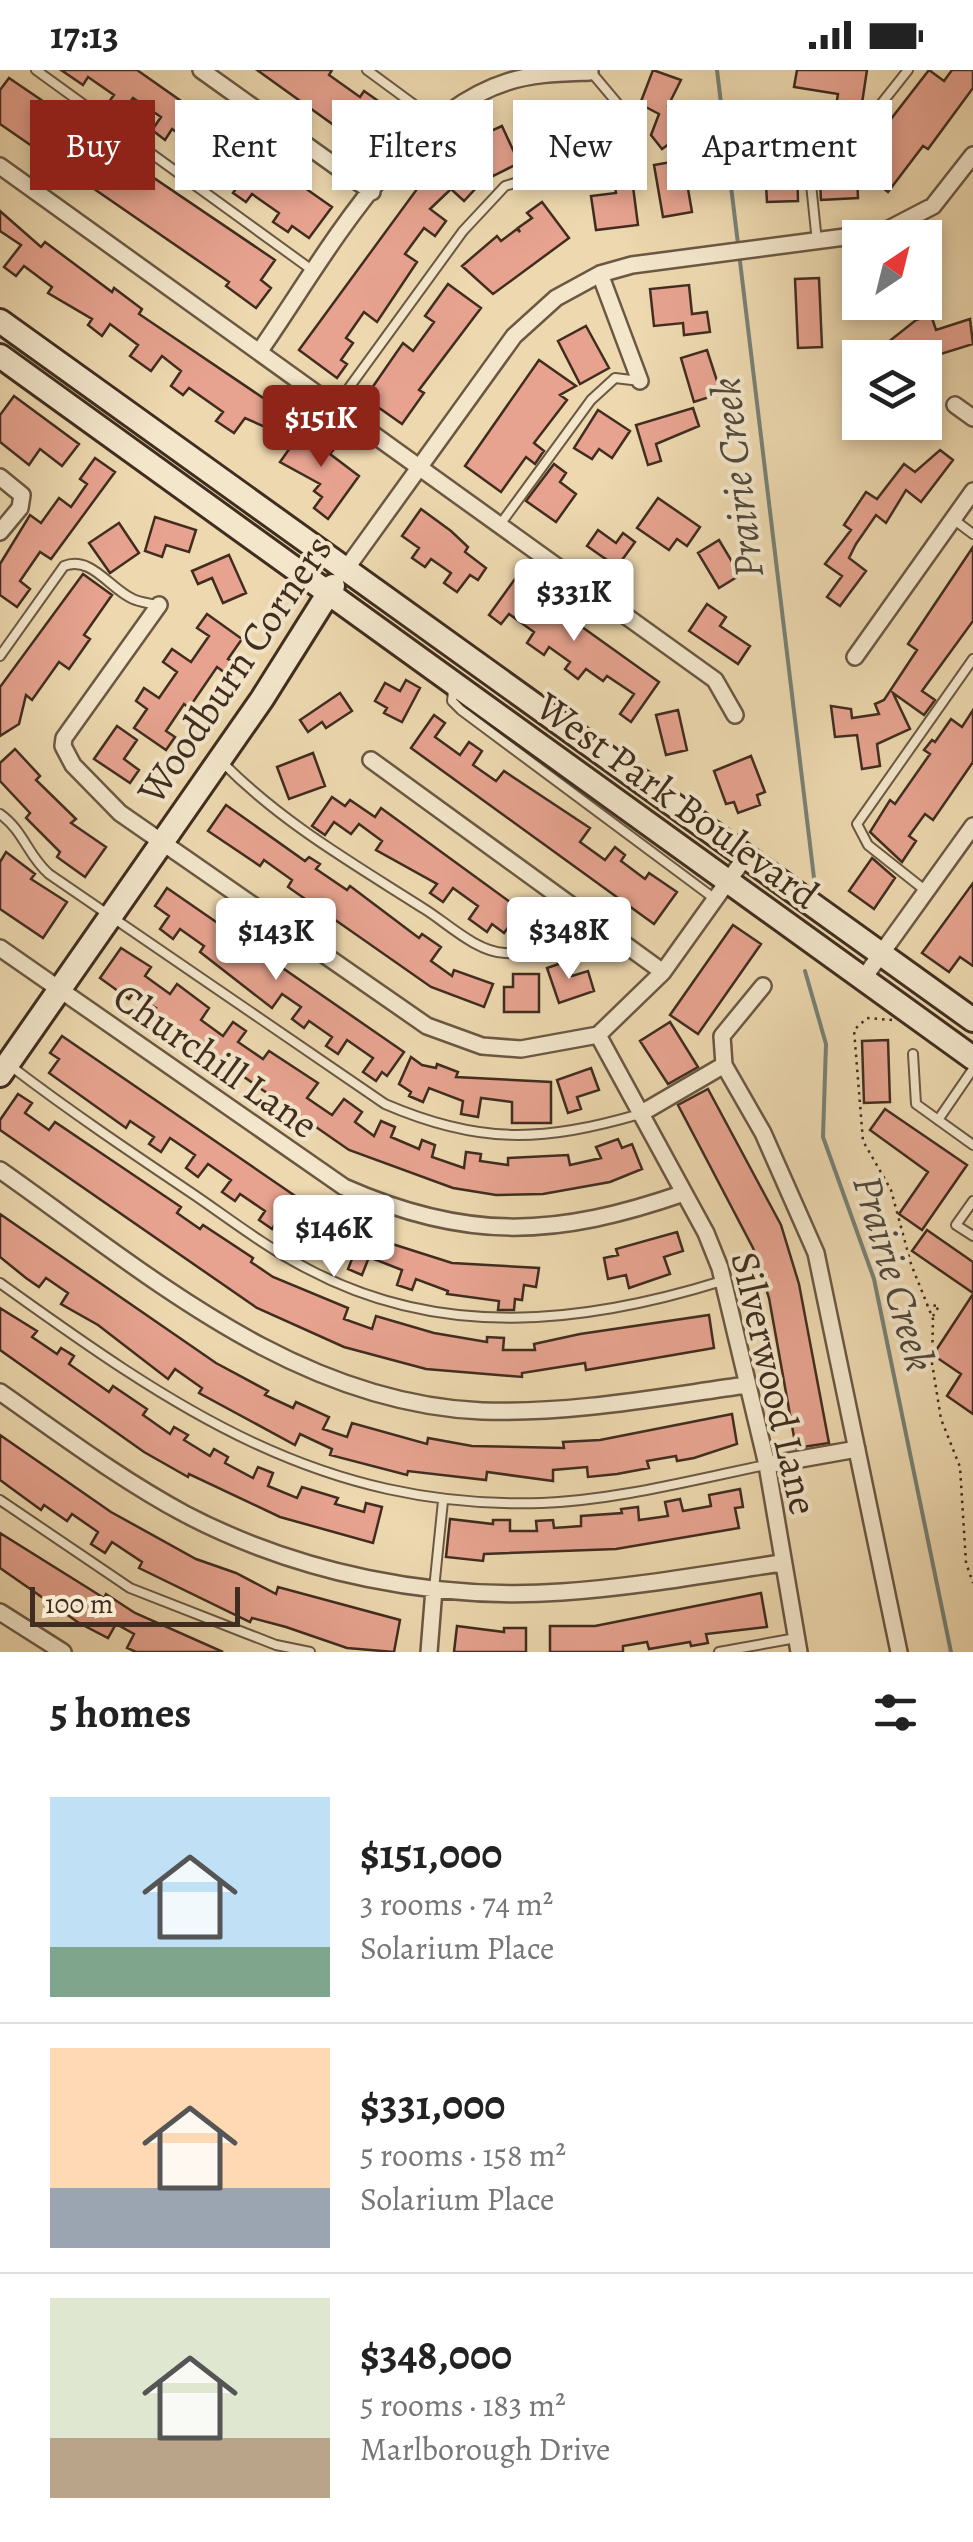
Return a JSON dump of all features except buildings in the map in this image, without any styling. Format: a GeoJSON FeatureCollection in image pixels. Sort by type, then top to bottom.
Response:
{"type":"FeatureCollection","features":[{"type":"Feature","properties":{"kind":"main road","name":"West Park Boulevard"},"geometry":{"type":"LineString","coordinates":[[0,321],[973,1020]]}},
{"type":"Feature","properties":{"kind":"main road","name":"West Park Boulevard"},"geometry":{"type":"LineString","coordinates":[[0,356],[454,686],[722,889],[863,979],[973,1058]]}},
{"type":"Feature","properties":{"kind":"main road","name":"Woodburn Corners"},"geometry":{"type":"LineString","coordinates":[[2,1066],[111,917],[346,568]]}},
{"type":"Feature","properties":{"kind":"street"},"geometry":{"type":"LineString","coordinates":[[201,70],[372,192],[259,352]]}},
{"type":"Feature","properties":{"kind":"street"},"geometry":{"type":"LineString","coordinates":[[467,100],[505,76],[590,72]]}},
{"type":"Feature","properties":{"kind":"street","name":"Woodburn Corners"},"geometry":{"type":"LineString","coordinates":[[346,568],[514,336],[556,298],[600,274],[644,262],[817,242],[902,225],[933,206],[967,174],[973,154]]}},
{"type":"Feature","properties":{"kind":"street"},"geometry":{"type":"LineString","coordinates":[[0,166],[715,680],[735,715]]}},
{"type":"Feature","properties":{"kind":"street"},"geometry":{"type":"LineString","coordinates":[[600,274],[640,381]]}},
{"type":"Feature","properties":{"kind":"street"},"geometry":{"type":"LineString","coordinates":[[955,405],[973,418]]}},
{"type":"Feature","properties":{"kind":"street"},"geometry":{"type":"LineString","coordinates":[[0,477],[22,495],[20,508],[0,532]]}},
{"type":"Feature","properties":{"kind":"street"},"geometry":{"type":"LineString","coordinates":[[856,657],[973,491]]}},
{"type":"Feature","properties":{"kind":"street"},"geometry":{"type":"LineString","coordinates":[[159,605],[72,726],[63,746],[96,792],[162,842],[440,1032],[482,1046],[521,1049],[598,1035],[664,972],[746,856]]}},
{"type":"Feature","properties":{"kind":"street"},"geometry":{"type":"LineString","coordinates":[[371,760],[664,972]]}},
{"type":"Feature","properties":{"kind":"street"},"geometry":{"type":"LineString","coordinates":[[863,979],[973,826]]}},
{"type":"Feature","properties":{"kind":"street","name":"Churchill Lane"},"geometry":{"type":"LineString","coordinates":[[0,948],[344,1187],[411,1214],[465,1226],[549,1228],[637,1210],[684,1193]]}},
{"type":"Feature","properties":{"kind":"street"},"geometry":{"type":"LineString","coordinates":[[763,986],[722,1036],[724,1065],[763,1132],[816,1253],[899,1652]]}},
{"type":"Feature","properties":{"kind":"street","name":"Silverwood Lane"},"geometry":{"type":"LineString","coordinates":[[598,1035],[706,1233],[724,1280],[767,1465],[798,1645]]}},
{"type":"Feature","properties":{"kind":"street"},"geometry":{"type":"LineString","coordinates":[[640,1114],[724,1065]]}},
{"type":"Feature","properties":{"kind":"street"},"geometry":{"type":"LineString","coordinates":[[0,1170],[224,1327],[324,1377],[390,1397],[446,1407],[519,1412],[747,1385]]}},
{"type":"Feature","properties":{"kind":"street"},"geometry":{"type":"LineString","coordinates":[[0,1392],[119,1474],[212,1527],[324,1567],[434,1589],[561,1592],[781,1563]]}},
{"type":"Feature","properties":{"kind":"street"},"geometry":{"type":"LineString","coordinates":[[767,1465],[857,1449]]}},
{"type":"Feature","properties":{"kind":"street"},"geometry":{"type":"LineString","coordinates":[[430,1652],[434,1589]]}},
{"type":"Feature","properties":{"kind":"street"},"geometry":{"type":"LineString","coordinates":[[0,1612],[62,1652]]}},
{"type":"Feature","properties":{"kind":"lane"},"geometry":{"type":"LineString","coordinates":[[36,70],[315,272]]}},
{"type":"Feature","properties":{"kind":"lane"},"geometry":{"type":"LineString","coordinates":[[367,70],[408,100]]}},
{"type":"Feature","properties":{"kind":"lane"},"geometry":{"type":"LineString","coordinates":[[817,242],[808,155],[822,140],[866,123],[908,70]]}},
{"type":"Feature","properties":{"kind":"lane"},"geometry":{"type":"LineString","coordinates":[[335,407],[462,231],[505,186],[538,176],[630,162],[640,139],[634,124],[590,72]]}},
{"type":"Feature","properties":{"kind":"lane"},"geometry":{"type":"LineString","coordinates":[[499,526],[591,400],[615,378],[640,381]]}},
{"type":"Feature","properties":{"kind":"lane"},"geometry":{"type":"LineString","coordinates":[[953,520],[973,534]]}},
{"type":"Feature","properties":{"kind":"lane"},"geometry":{"type":"LineString","coordinates":[[0,656],[55,577],[72,563],[84,564],[133,600],[159,605]]}},
{"type":"Feature","properties":{"kind":"lane"},"geometry":{"type":"LineString","coordinates":[[926,891],[868,846],[857,824],[973,658]]}},
{"type":"Feature","properties":{"kind":"lane"},"geometry":{"type":"LineString","coordinates":[[220,759],[257,798],[310,837],[461,935],[501,954],[540,950],[564,934],[580,912]]}},
{"type":"Feature","properties":{"kind":"lane"},"geometry":{"type":"LineString","coordinates":[[0,814],[23,833],[39,865],[257,1020],[385,1104],[443,1127],[509,1138],[560,1135],[640,1114]]}},
{"type":"Feature","properties":{"kind":"lane"},"geometry":{"type":"LineString","coordinates":[[913,1054],[916,1104],[973,1145]]}},
{"type":"Feature","properties":{"kind":"lane"},"geometry":{"type":"LineString","coordinates":[[2,1066],[280,1254],[332,1281],[396,1306],[464,1318],[530,1320],[642,1305],[724,1280]]}},
{"type":"Feature","properties":{"kind":"lane"},"geometry":{"type":"LineString","coordinates":[[938,1120],[973,1069]]}},
{"type":"Feature","properties":{"kind":"lane"},"geometry":{"type":"LineString","coordinates":[[973,1201],[956,1225],[973,1236]]}},
{"type":"Feature","properties":{"kind":"lane"},"geometry":{"type":"LineString","coordinates":[[0,1283],[162,1396],[238,1440],[324,1473],[443,1501],[544,1503],[650,1490],[767,1465]]}},
{"type":"Feature","properties":{"kind":"lane"},"geometry":{"type":"LineString","coordinates":[[0,1500],[130,1588],[276,1645],[310,1652]]}},
{"type":"Feature","properties":{"kind":"lane"},"geometry":{"type":"LineString","coordinates":[[434,1589],[443,1501]]}},
{"type":"Feature","properties":{"kind":"lane"},"geometry":{"type":"LineString","coordinates":[[720,1652],[798,1645]]}},
{"type":"Feature","properties":{"kind":"path"},"geometry":{"type":"LineString","coordinates":[[893,1019],[887,1023],[867,1018],[854,1030],[860,1119],[865,1148],[892,1190],[932,1316],[932,1363],[942,1423],[960,1467],[966,1563],[973,1583]]}},
{"type":"Feature","properties":{"kind":"path"},"geometry":{"type":"LineString","coordinates":[[926,1304],[939,1306],[932,1316]]}},
{"type":"Feature","properties":{"kind":"waterway","name":"Prairie Creek"},"geometry":{"type":"LineString","coordinates":[[717,70],[738,244]]}},
{"type":"Feature","properties":{"kind":"waterway","name":"Prairie Creek"},"geometry":{"type":"LineString","coordinates":[[739,253],[814,878]]}},
{"type":"Feature","properties":{"kind":"waterway","name":"Prairie Creek"},"geometry":{"type":"LineString","coordinates":[[805,971],[826,1044],[823,1137],[874,1279],[951,1652]]}}]}
